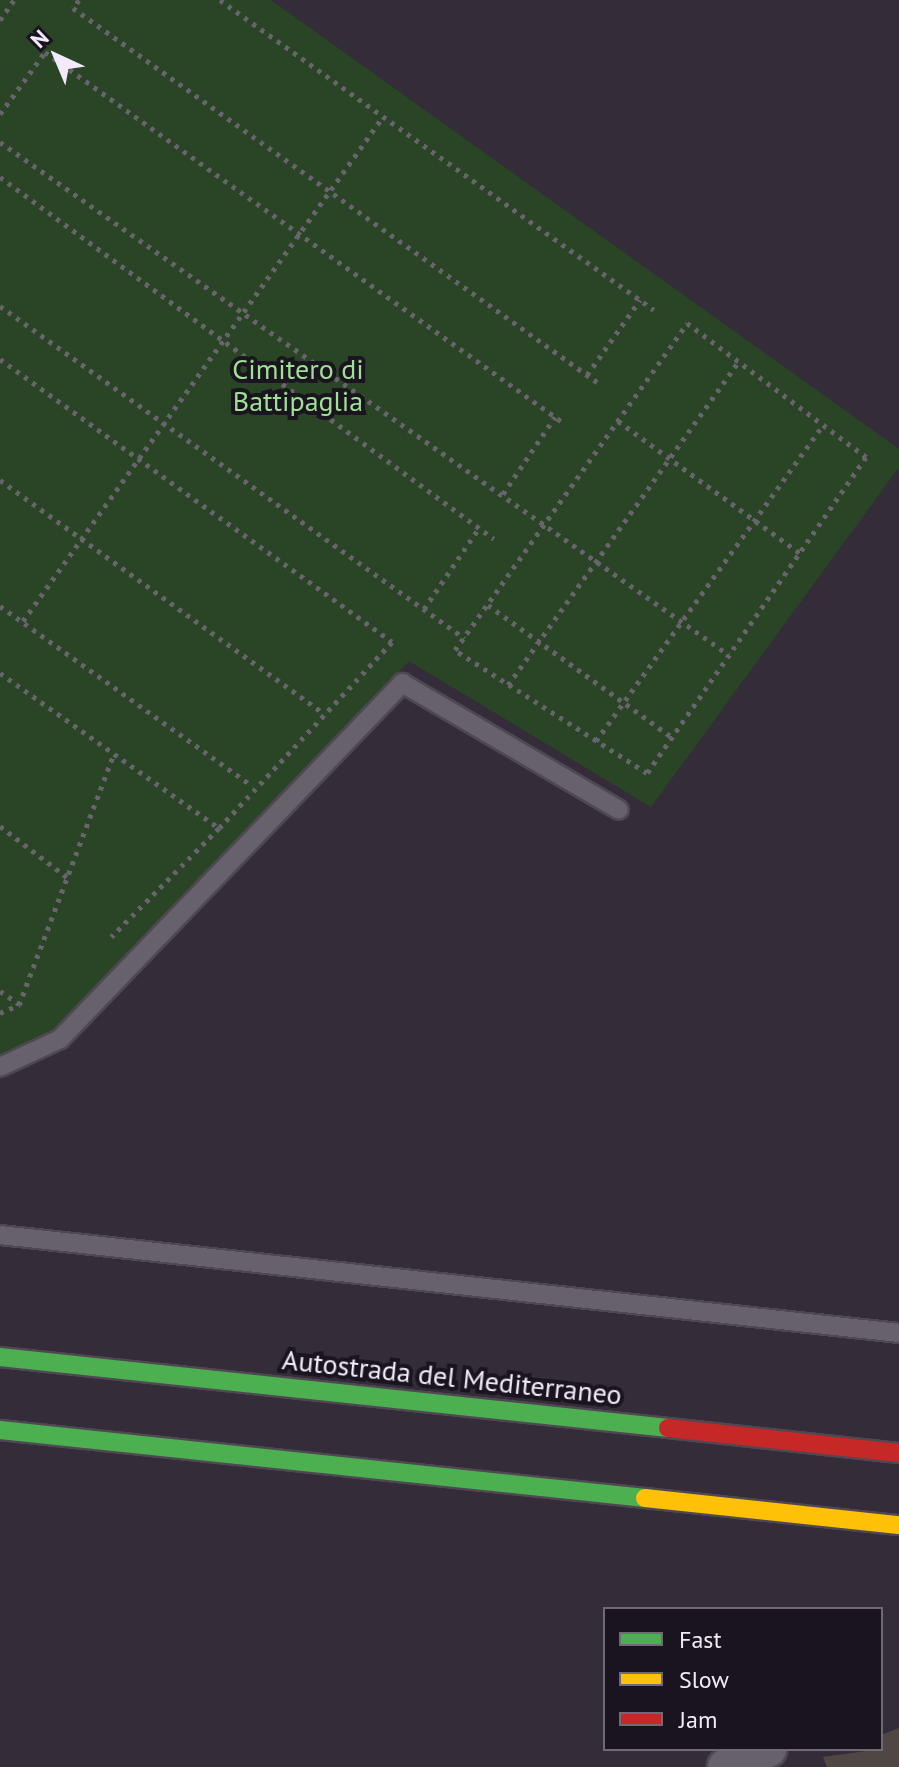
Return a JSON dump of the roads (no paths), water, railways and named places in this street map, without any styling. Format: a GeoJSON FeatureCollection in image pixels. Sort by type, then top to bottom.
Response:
{"type":"FeatureCollection","features":[{"type":"Feature","properties":{"kind":"highway","name":"Autostrada del Mediterraneo"},"geometry":{"type":"LineString","coordinates":[[0,1357],[899,1453]]}},
{"type":"Feature","properties":{"kind":"highway"},"geometry":{"type":"LineString","coordinates":[[0,1430],[899,1525]]}},
{"type":"Feature","properties":{"kind":"street"},"geometry":{"type":"LineString","coordinates":[[726,1767],[763,1751]]}},
{"type":"Feature","properties":{"kind":"lane"},"geometry":{"type":"LineString","coordinates":[[0,1067],[60,1039],[402,683],[619,810]]}},
{"type":"Feature","properties":{"kind":"lane"},"geometry":{"type":"LineString","coordinates":[[0,1235],[899,1333]]}},
{"type":"Feature","properties":{"kind":"park label","name":"Cimitero di Battipaglia"},"geometry":{"type":"Point","coordinates":[298,385]}}]}
